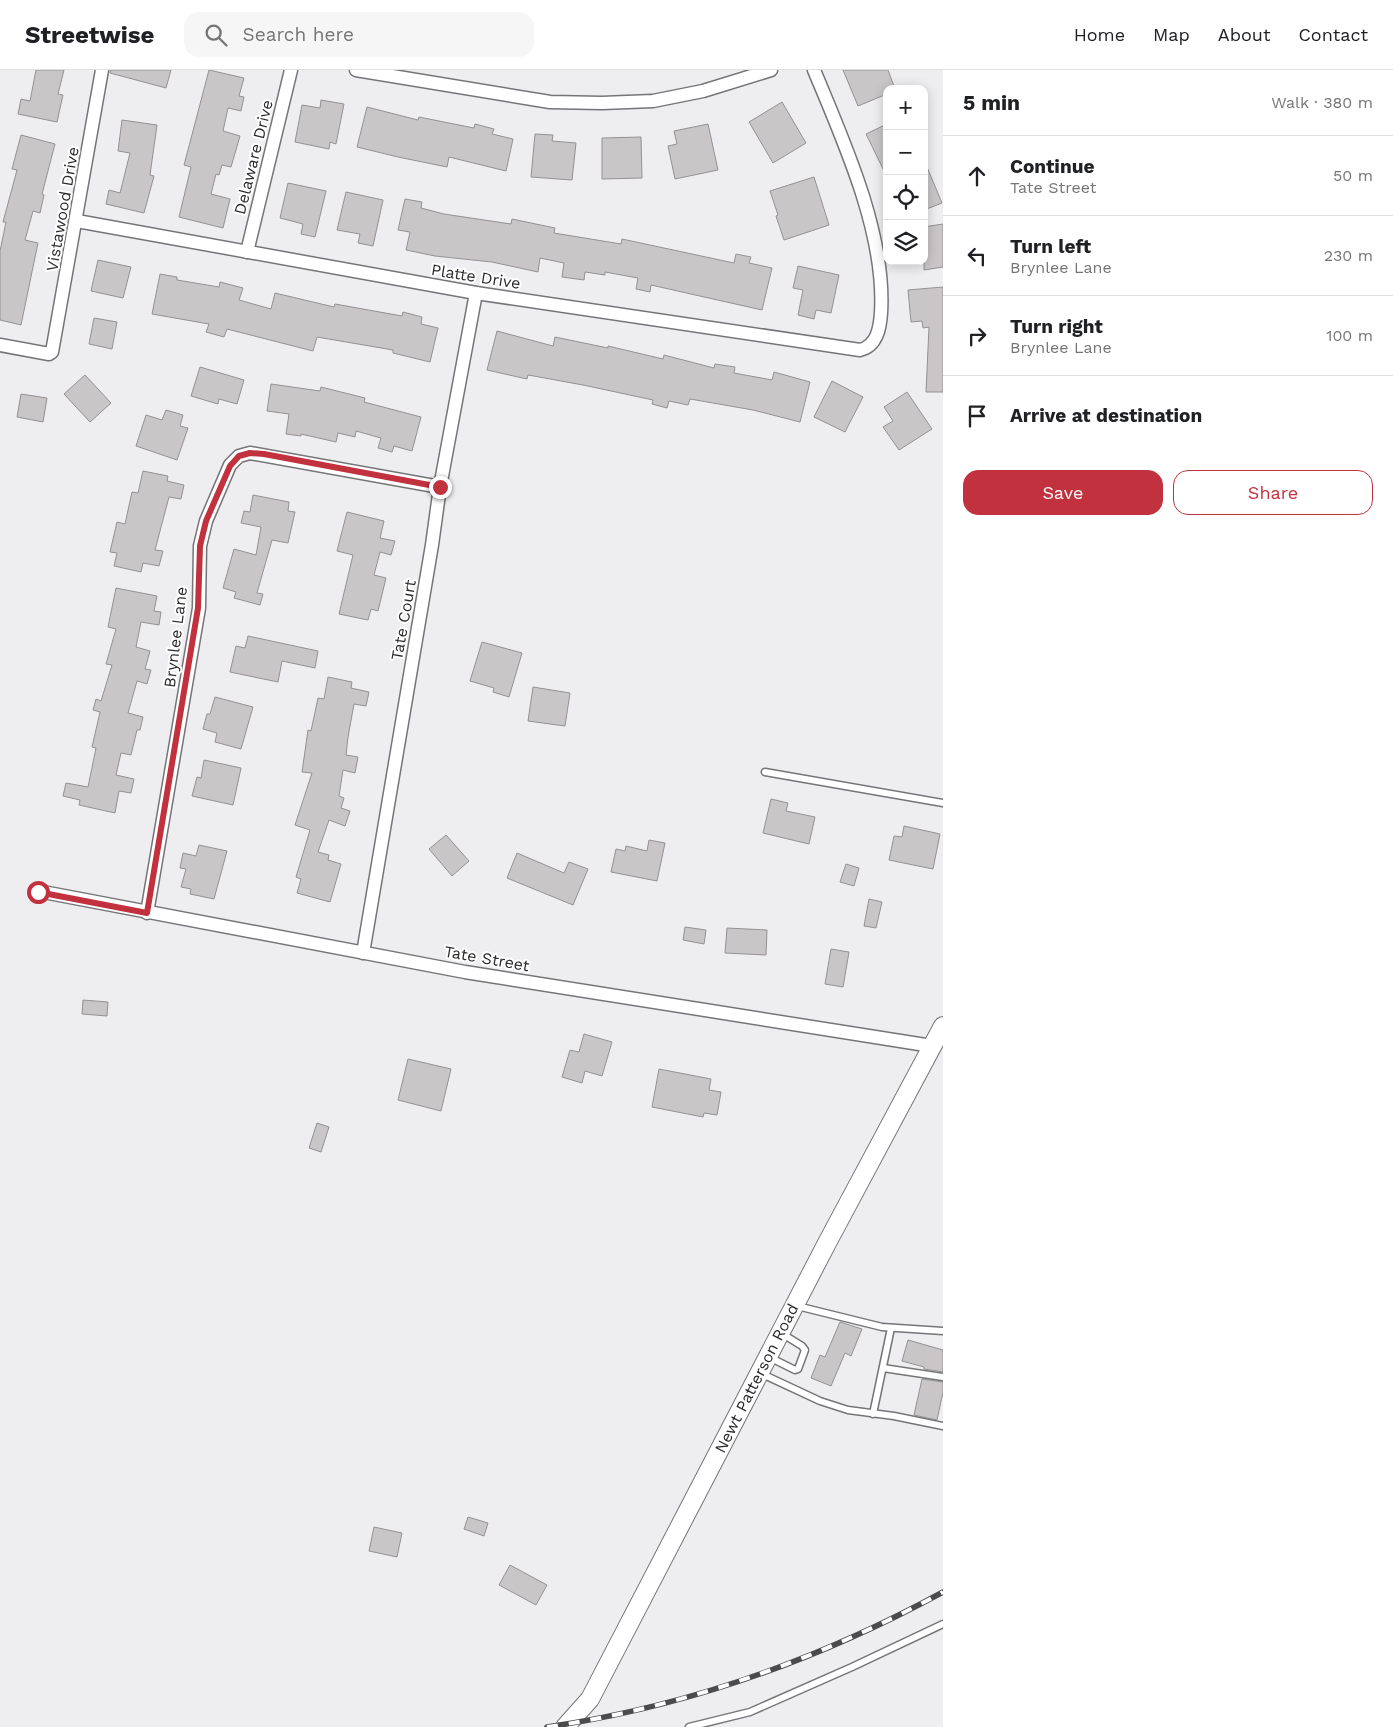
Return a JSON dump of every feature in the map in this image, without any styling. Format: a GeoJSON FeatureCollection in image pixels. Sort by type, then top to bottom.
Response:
{"type":"FeatureCollection","features":[{"type":"Feature","properties":{"kind":"street","name":"Vistawood Drive"},"geometry":{"type":"LineString","coordinates":[[0,344],[51,353],[77,221],[102,70]]}},
{"type":"Feature","properties":{"kind":"street","name":"Delaware Drive"},"geometry":{"type":"LineString","coordinates":[[247,252],[291,70]]}},
{"type":"Feature","properties":{"kind":"street"},"geometry":{"type":"LineString","coordinates":[[356,70],[550,102],[602,103],[653,102],[703,91],[771,70]]}},
{"type":"Feature","properties":{"kind":"street","name":"Platte Drive"},"geometry":{"type":"LineString","coordinates":[[77,221],[476,293],[860,350],[870,346],[877,336],[880,323],[882,297],[877,252],[862,194],[834,117],[814,70]]}},
{"type":"Feature","properties":{"kind":"street","name":"Tate Court"},"geometry":{"type":"LineString","coordinates":[[363,953],[432,545],[440,487],[476,293]]}},
{"type":"Feature","properties":{"kind":"street","name":"Brynlee Lane"},"geometry":{"type":"LineString","coordinates":[[147,913],[198,608],[200,546],[206,521],[230,466],[239,456],[250,453],[440,487]]}},
{"type":"Feature","properties":{"kind":"street","name":"Tate Street"},"geometry":{"type":"LineString","coordinates":[[38,892],[472,973],[932,1046]]}},
{"type":"Feature","properties":{"kind":"street","name":"Newt Patterson Road"},"geometry":{"type":"LineString","coordinates":[[565,1727],[590,1699],[794,1305],[943,1026]]}},
{"type":"Feature","properties":{"kind":"lane"},"geometry":{"type":"LineString","coordinates":[[764,772],[943,803]]}},
{"type":"Feature","properties":{"kind":"lane"},"geometry":{"type":"LineString","coordinates":[[794,1305],[882,1327],[943,1331]]}},
{"type":"Feature","properties":{"kind":"lane"},"geometry":{"type":"LineString","coordinates":[[873,1414],[892,1328]]}},
{"type":"Feature","properties":{"kind":"lane"},"geometry":{"type":"LineString","coordinates":[[768,1356],[795,1370],[798,1369],[805,1350],[780,1332]]}},
{"type":"Feature","properties":{"kind":"lane"},"geometry":{"type":"LineString","coordinates":[[883,1368],[943,1378]]}},
{"type":"Feature","properties":{"kind":"lane"},"geometry":{"type":"LineString","coordinates":[[759,1373],[820,1402],[848,1410],[943,1426]]}},
{"type":"Feature","properties":{"kind":"lane"},"geometry":{"type":"LineString","coordinates":[[688,1727],[750,1712],[943,1624]]}},
{"type":"Feature","properties":{"kind":"building"},"geometry":{"type":"Polygon","coordinates":[[[36,70],[64,70],[58,94],[63,95],[57,122],[18,114],[21,99],[30,101],[36,70]]]}},
{"type":"Feature","properties":{"kind":"building"},"geometry":{"type":"Polygon","coordinates":[[[111,70],[171,70],[166,88],[110,73],[111,70]]]}},
{"type":"Feature","properties":{"kind":"building"},"geometry":{"type":"Polygon","coordinates":[[[209,70],[244,78],[239,96],[244,97],[241,111],[228,108],[223,131],[240,136],[231,167],[222,165],[219,175],[216,174],[211,194],[230,199],[223,228],[179,217],[191,167],[184,165],[209,70]]]}},
{"type":"Feature","properties":{"kind":"building"},"geometry":{"type":"Polygon","coordinates":[[[843,70],[888,70],[894,85],[883,85],[883,96],[858,106],[843,70]]]}},
{"type":"Feature","properties":{"kind":"building"},"geometry":{"type":"Polygon","coordinates":[[[321,100],[344,104],[336,144],[330,142],[329,149],[295,142],[302,105],[320,108],[321,100]]]}},
{"type":"Feature","properties":{"kind":"building"},"geometry":{"type":"Polygon","coordinates":[[[782,102],[806,143],[773,163],[749,122],[782,102]]]}},
{"type":"Feature","properties":{"kind":"building"},"geometry":{"type":"Polygon","coordinates":[[[367,107],[418,120],[419,117],[474,128],[475,124],[494,129],[492,134],[513,139],[506,171],[449,157],[447,167],[357,147],[367,107]]]}},
{"type":"Feature","properties":{"kind":"building"},"geometry":{"type":"Polygon","coordinates":[[[122,120],[157,125],[150,175],[154,176],[144,213],[106,204],[109,190],[120,193],[130,153],[118,151],[122,120]]]}},
{"type":"Feature","properties":{"kind":"building"},"geometry":{"type":"Polygon","coordinates":[[[708,124],[718,170],[675,179],[668,146],[677,144],[674,131],[708,124]]]}},
{"type":"Feature","properties":{"kind":"building"},"geometry":{"type":"Polygon","coordinates":[[[883,126],[883,169],[866,134],[883,126]]]}},
{"type":"Feature","properties":{"kind":"building"},"geometry":{"type":"Polygon","coordinates":[[[535,134],[553,135],[552,141],[576,143],[572,180],[531,177],[535,134]]]}},
{"type":"Feature","properties":{"kind":"building"},"geometry":{"type":"Polygon","coordinates":[[[21,135],[55,144],[42,194],[44,195],[40,213],[33,211],[25,240],[38,243],[21,325],[0,320],[0,251],[6,222],[3,222],[17,170],[12,169],[21,135]]]}},
{"type":"Feature","properties":{"kind":"building"},"geometry":{"type":"Polygon","coordinates":[[[641,137],[642,178],[602,179],[602,138],[641,137]]]}},
{"type":"Feature","properties":{"kind":"building"},"geometry":{"type":"Polygon","coordinates":[[[928,170],[942,203],[928,208],[928,170]]]}},
{"type":"Feature","properties":{"kind":"building"},"geometry":{"type":"Polygon","coordinates":[[[814,177],[829,225],[784,240],[770,191],[814,177]]]}},
{"type":"Feature","properties":{"kind":"building"},"geometry":{"type":"Polygon","coordinates":[[[288,183],[326,191],[315,237],[301,234],[303,224],[280,218],[288,183]]]}},
{"type":"Feature","properties":{"kind":"building"},"geometry":{"type":"Polygon","coordinates":[[[346,192],[383,200],[373,246],[358,243],[360,234],[337,230],[346,192]]]}},
{"type":"Feature","properties":{"kind":"building"},"geometry":{"type":"Polygon","coordinates":[[[405,199],[422,202],[421,208],[444,214],[511,224],[512,219],[555,228],[554,233],[621,244],[622,239],[734,263],[736,254],[751,257],[749,263],[772,268],[762,310],[651,285],[650,292],[636,289],[638,278],[605,272],[605,275],[585,272],[584,280],[562,277],[564,263],[540,258],[538,272],[492,262],[435,256],[406,250],[410,232],[398,230],[405,199]]]}},
{"type":"Feature","properties":{"kind":"building"},"geometry":{"type":"Polygon","coordinates":[[[943,224],[943,267],[924,270],[924,265],[928,265],[928,226],[943,224]]]}},
{"type":"Feature","properties":{"kind":"building"},"geometry":{"type":"Polygon","coordinates":[[[98,260],[131,267],[123,298],[91,291],[98,260]]]}},
{"type":"Feature","properties":{"kind":"building"},"geometry":{"type":"Polygon","coordinates":[[[798,266],[839,275],[831,313],[816,310],[814,319],[798,315],[803,290],[793,288],[798,266]]]}},
{"type":"Feature","properties":{"kind":"building"},"geometry":{"type":"Polygon","coordinates":[[[160,274],[177,277],[177,280],[219,287],[220,282],[243,288],[239,300],[271,309],[275,293],[334,307],[335,304],[402,316],[403,312],[422,317],[421,324],[438,328],[430,362],[393,353],[393,350],[317,337],[313,351],[227,329],[224,337],[206,332],[209,324],[152,314],[160,274]]]}},
{"type":"Feature","properties":{"kind":"building"},"geometry":{"type":"Polygon","coordinates":[[[943,287],[943,392],[926,392],[929,327],[923,328],[922,321],[911,322],[908,290],[943,287]]]}},
{"type":"Feature","properties":{"kind":"building"},"geometry":{"type":"Polygon","coordinates":[[[94,318],[117,322],[112,349],[89,344],[94,318]]]}},
{"type":"Feature","properties":{"kind":"building"},"geometry":{"type":"Polygon","coordinates":[[[497,331],[553,346],[555,337],[608,348],[608,346],[663,359],[664,355],[714,368],[715,364],[735,367],[734,373],[772,380],[774,372],[810,382],[800,422],[753,410],[690,399],[688,405],[669,401],[667,408],[652,404],[653,400],[583,385],[528,375],[527,379],[487,370],[497,331]]]}},
{"type":"Feature","properties":{"kind":"building"},"geometry":{"type":"Polygon","coordinates":[[[200,367],[244,380],[237,404],[219,399],[218,404],[191,396],[200,367]]]}},
{"type":"Feature","properties":{"kind":"building"},"geometry":{"type":"Polygon","coordinates":[[[85,375],[111,403],[90,422],[64,394],[85,375]]]}},
{"type":"Feature","properties":{"kind":"building"},"geometry":{"type":"Polygon","coordinates":[[[832,381],[863,397],[845,432],[814,417],[832,381]]]}},
{"type":"Feature","properties":{"kind":"building"},"geometry":{"type":"Polygon","coordinates":[[[271,384],[320,391],[321,387],[365,398],[364,402],[421,417],[412,451],[394,446],[392,452],[378,448],[381,438],[356,431],[355,437],[338,433],[336,442],[301,434],[301,436],[286,434],[289,414],[267,411],[271,384]]]}},
{"type":"Feature","properties":{"kind":"building"},"geometry":{"type":"Polygon","coordinates":[[[907,392],[932,429],[899,450],[883,427],[893,421],[884,407],[907,392]]]}},
{"type":"Feature","properties":{"kind":"building"},"geometry":{"type":"Polygon","coordinates":[[[21,394],[47,398],[43,422],[17,417],[21,394]]]}},
{"type":"Feature","properties":{"kind":"building"},"geometry":{"type":"Polygon","coordinates":[[[166,410],[183,415],[180,426],[188,428],[177,460],[136,446],[146,415],[162,420],[166,410]]]}},
{"type":"Feature","properties":{"kind":"building"},"geometry":{"type":"Polygon","coordinates":[[[143,471],[168,476],[167,481],[184,485],[181,499],[169,497],[155,550],[163,551],[159,566],[143,563],[141,572],[114,566],[117,553],[110,552],[117,522],[125,524],[132,492],[138,493],[143,471]]]}},
{"type":"Feature","properties":{"kind":"building"},"geometry":{"type":"Polygon","coordinates":[[[253,495],[289,502],[288,511],[295,512],[288,543],[272,540],[257,593],[263,594],[260,605],[234,598],[236,592],[223,588],[234,549],[256,555],[261,527],[241,523],[244,511],[250,512],[253,495]]]}},
{"type":"Feature","properties":{"kind":"building"},"geometry":{"type":"Polygon","coordinates":[[[347,512],[384,521],[380,538],[395,541],[391,555],[380,552],[374,575],[386,578],[378,611],[371,609],[368,620],[339,614],[353,555],[337,551],[347,512]]]}},
{"type":"Feature","properties":{"kind":"building"},"geometry":{"type":"Polygon","coordinates":[[[116,588],[157,596],[154,611],[161,612],[159,625],[141,622],[136,647],[150,651],[145,669],[151,670],[147,684],[137,681],[128,713],[143,717],[140,730],[137,730],[131,755],[121,753],[116,775],[134,779],[131,793],[119,791],[115,813],[79,805],[80,800],[63,796],[66,783],[88,787],[96,748],[92,747],[100,712],[93,710],[96,699],[101,701],[112,665],[106,664],[116,629],[108,627],[116,588]]]}},
{"type":"Feature","properties":{"kind":"building"},"geometry":{"type":"Polygon","coordinates":[[[248,636],[318,651],[315,668],[282,661],[278,682],[230,672],[236,646],[245,648],[248,636]]]}},
{"type":"Feature","properties":{"kind":"building"},"geometry":{"type":"Polygon","coordinates":[[[482,642],[522,653],[509,697],[493,692],[494,688],[470,681],[482,642]]]}},
{"type":"Feature","properties":{"kind":"building"},"geometry":{"type":"Polygon","coordinates":[[[328,677],[352,682],[351,688],[369,692],[366,706],[354,704],[348,737],[346,755],[358,757],[355,773],[343,770],[339,796],[344,798],[341,808],[350,811],[345,826],[329,820],[318,852],[329,855],[328,860],[341,864],[330,902],[297,893],[301,879],[296,877],[310,830],[295,825],[312,773],[302,772],[308,730],[311,731],[318,698],[324,699],[328,677]]]}},
{"type":"Feature","properties":{"kind":"building"},"geometry":{"type":"Polygon","coordinates":[[[533,687],[570,693],[565,726],[528,721],[533,687]]]}},
{"type":"Feature","properties":{"kind":"building"},"geometry":{"type":"Polygon","coordinates":[[[215,697],[253,707],[241,749],[215,742],[217,733],[203,729],[207,714],[210,714],[215,697]]]}},
{"type":"Feature","properties":{"kind":"building"},"geometry":{"type":"Polygon","coordinates":[[[204,760],[241,768],[233,805],[192,796],[197,777],[201,778],[204,760]]]}},
{"type":"Feature","properties":{"kind":"building"},"geometry":{"type":"Polygon","coordinates":[[[771,799],[788,803],[786,811],[815,817],[809,844],[763,833],[771,799]]]}},
{"type":"Feature","properties":{"kind":"building"},"geometry":{"type":"Polygon","coordinates":[[[904,826],[940,834],[933,869],[889,860],[894,836],[902,837],[904,826]]]}},
{"type":"Feature","properties":{"kind":"building"},"geometry":{"type":"Polygon","coordinates":[[[446,835],[469,861],[452,876],[429,849],[446,835]]]}},
{"type":"Feature","properties":{"kind":"building"},"geometry":{"type":"Polygon","coordinates":[[[649,840],[665,843],[657,881],[611,872],[616,849],[625,851],[626,846],[647,851],[649,840]]]}},
{"type":"Feature","properties":{"kind":"building"},"geometry":{"type":"Polygon","coordinates":[[[199,845],[227,851],[214,899],[190,894],[191,889],[181,887],[186,869],[180,868],[183,853],[196,856],[199,845]]]}},
{"type":"Feature","properties":{"kind":"building"},"geometry":{"type":"Polygon","coordinates":[[[517,853],[564,873],[569,862],[588,869],[573,905],[507,878],[517,853]]]}},
{"type":"Feature","properties":{"kind":"building"},"geometry":{"type":"Polygon","coordinates":[[[846,864],[859,868],[854,886],[840,882],[846,864]]]}},
{"type":"Feature","properties":{"kind":"building"},"geometry":{"type":"Polygon","coordinates":[[[869,899],[882,902],[876,928],[864,926],[869,899]]]}},
{"type":"Feature","properties":{"kind":"building"},"geometry":{"type":"Polygon","coordinates":[[[685,927],[706,930],[704,944],[683,940],[685,927]]]}},
{"type":"Feature","properties":{"kind":"building"},"geometry":{"type":"Polygon","coordinates":[[[727,928],[767,930],[766,955],[725,953],[727,928]]]}},
{"type":"Feature","properties":{"kind":"building"},"geometry":{"type":"Polygon","coordinates":[[[831,949],[849,952],[843,987],[825,984],[831,949]]]}},
{"type":"Feature","properties":{"kind":"building"},"geometry":{"type":"Polygon","coordinates":[[[83,1000],[108,1002],[107,1016],[82,1014],[83,1000]]]}},
{"type":"Feature","properties":{"kind":"building"},"geometry":{"type":"Polygon","coordinates":[[[584,1034],[612,1042],[602,1076],[585,1071],[582,1083],[562,1077],[570,1050],[579,1052],[584,1034]]]}},
{"type":"Feature","properties":{"kind":"building"},"geometry":{"type":"Polygon","coordinates":[[[408,1059],[451,1069],[441,1111],[398,1100],[408,1059]]]}},
{"type":"Feature","properties":{"kind":"building"},"geometry":{"type":"Polygon","coordinates":[[[659,1069],[711,1079],[709,1090],[721,1092],[717,1115],[704,1113],[703,1117],[652,1107],[659,1069]]]}},
{"type":"Feature","properties":{"kind":"building"},"geometry":{"type":"Polygon","coordinates":[[[317,1123],[329,1127],[321,1152],[309,1148],[317,1123]]]}},
{"type":"Feature","properties":{"kind":"building"},"geometry":{"type":"Polygon","coordinates":[[[840,1322],[862,1329],[851,1356],[845,1353],[831,1386],[811,1378],[820,1355],[825,1357],[840,1322]]]}},
{"type":"Feature","properties":{"kind":"building"},"geometry":{"type":"Polygon","coordinates":[[[908,1340],[943,1350],[943,1372],[924,1369],[924,1367],[902,1361],[908,1340]]]}},
{"type":"Feature","properties":{"kind":"building"},"geometry":{"type":"Polygon","coordinates":[[[922,1379],[943,1382],[943,1392],[937,1420],[914,1415],[922,1379]]]}},
{"type":"Feature","properties":{"kind":"building"},"geometry":{"type":"Polygon","coordinates":[[[468,1517],[488,1523],[484,1536],[464,1529],[468,1517]]]}},
{"type":"Feature","properties":{"kind":"building"},"geometry":{"type":"Polygon","coordinates":[[[374,1527],[402,1533],[397,1557],[369,1551],[374,1527]]]}},
{"type":"Feature","properties":{"kind":"building"},"geometry":{"type":"Polygon","coordinates":[[[510,1565],[547,1585],[536,1605],[499,1585],[510,1565]]]}},
{"type":"Feature","properties":{"kind":"railway"},"geometry":{"type":"LineString","coordinates":[[547,1727],[650,1707],[751,1677],[849,1639],[943,1592]]}},
{"type":"Feature","properties":{"kind":"route"},"geometry":{"type":"LineString","coordinates":[[38,892],[147,913],[198,608],[200,546],[206,521],[230,466],[239,456],[250,453],[264,454],[440,487]]}}]}
